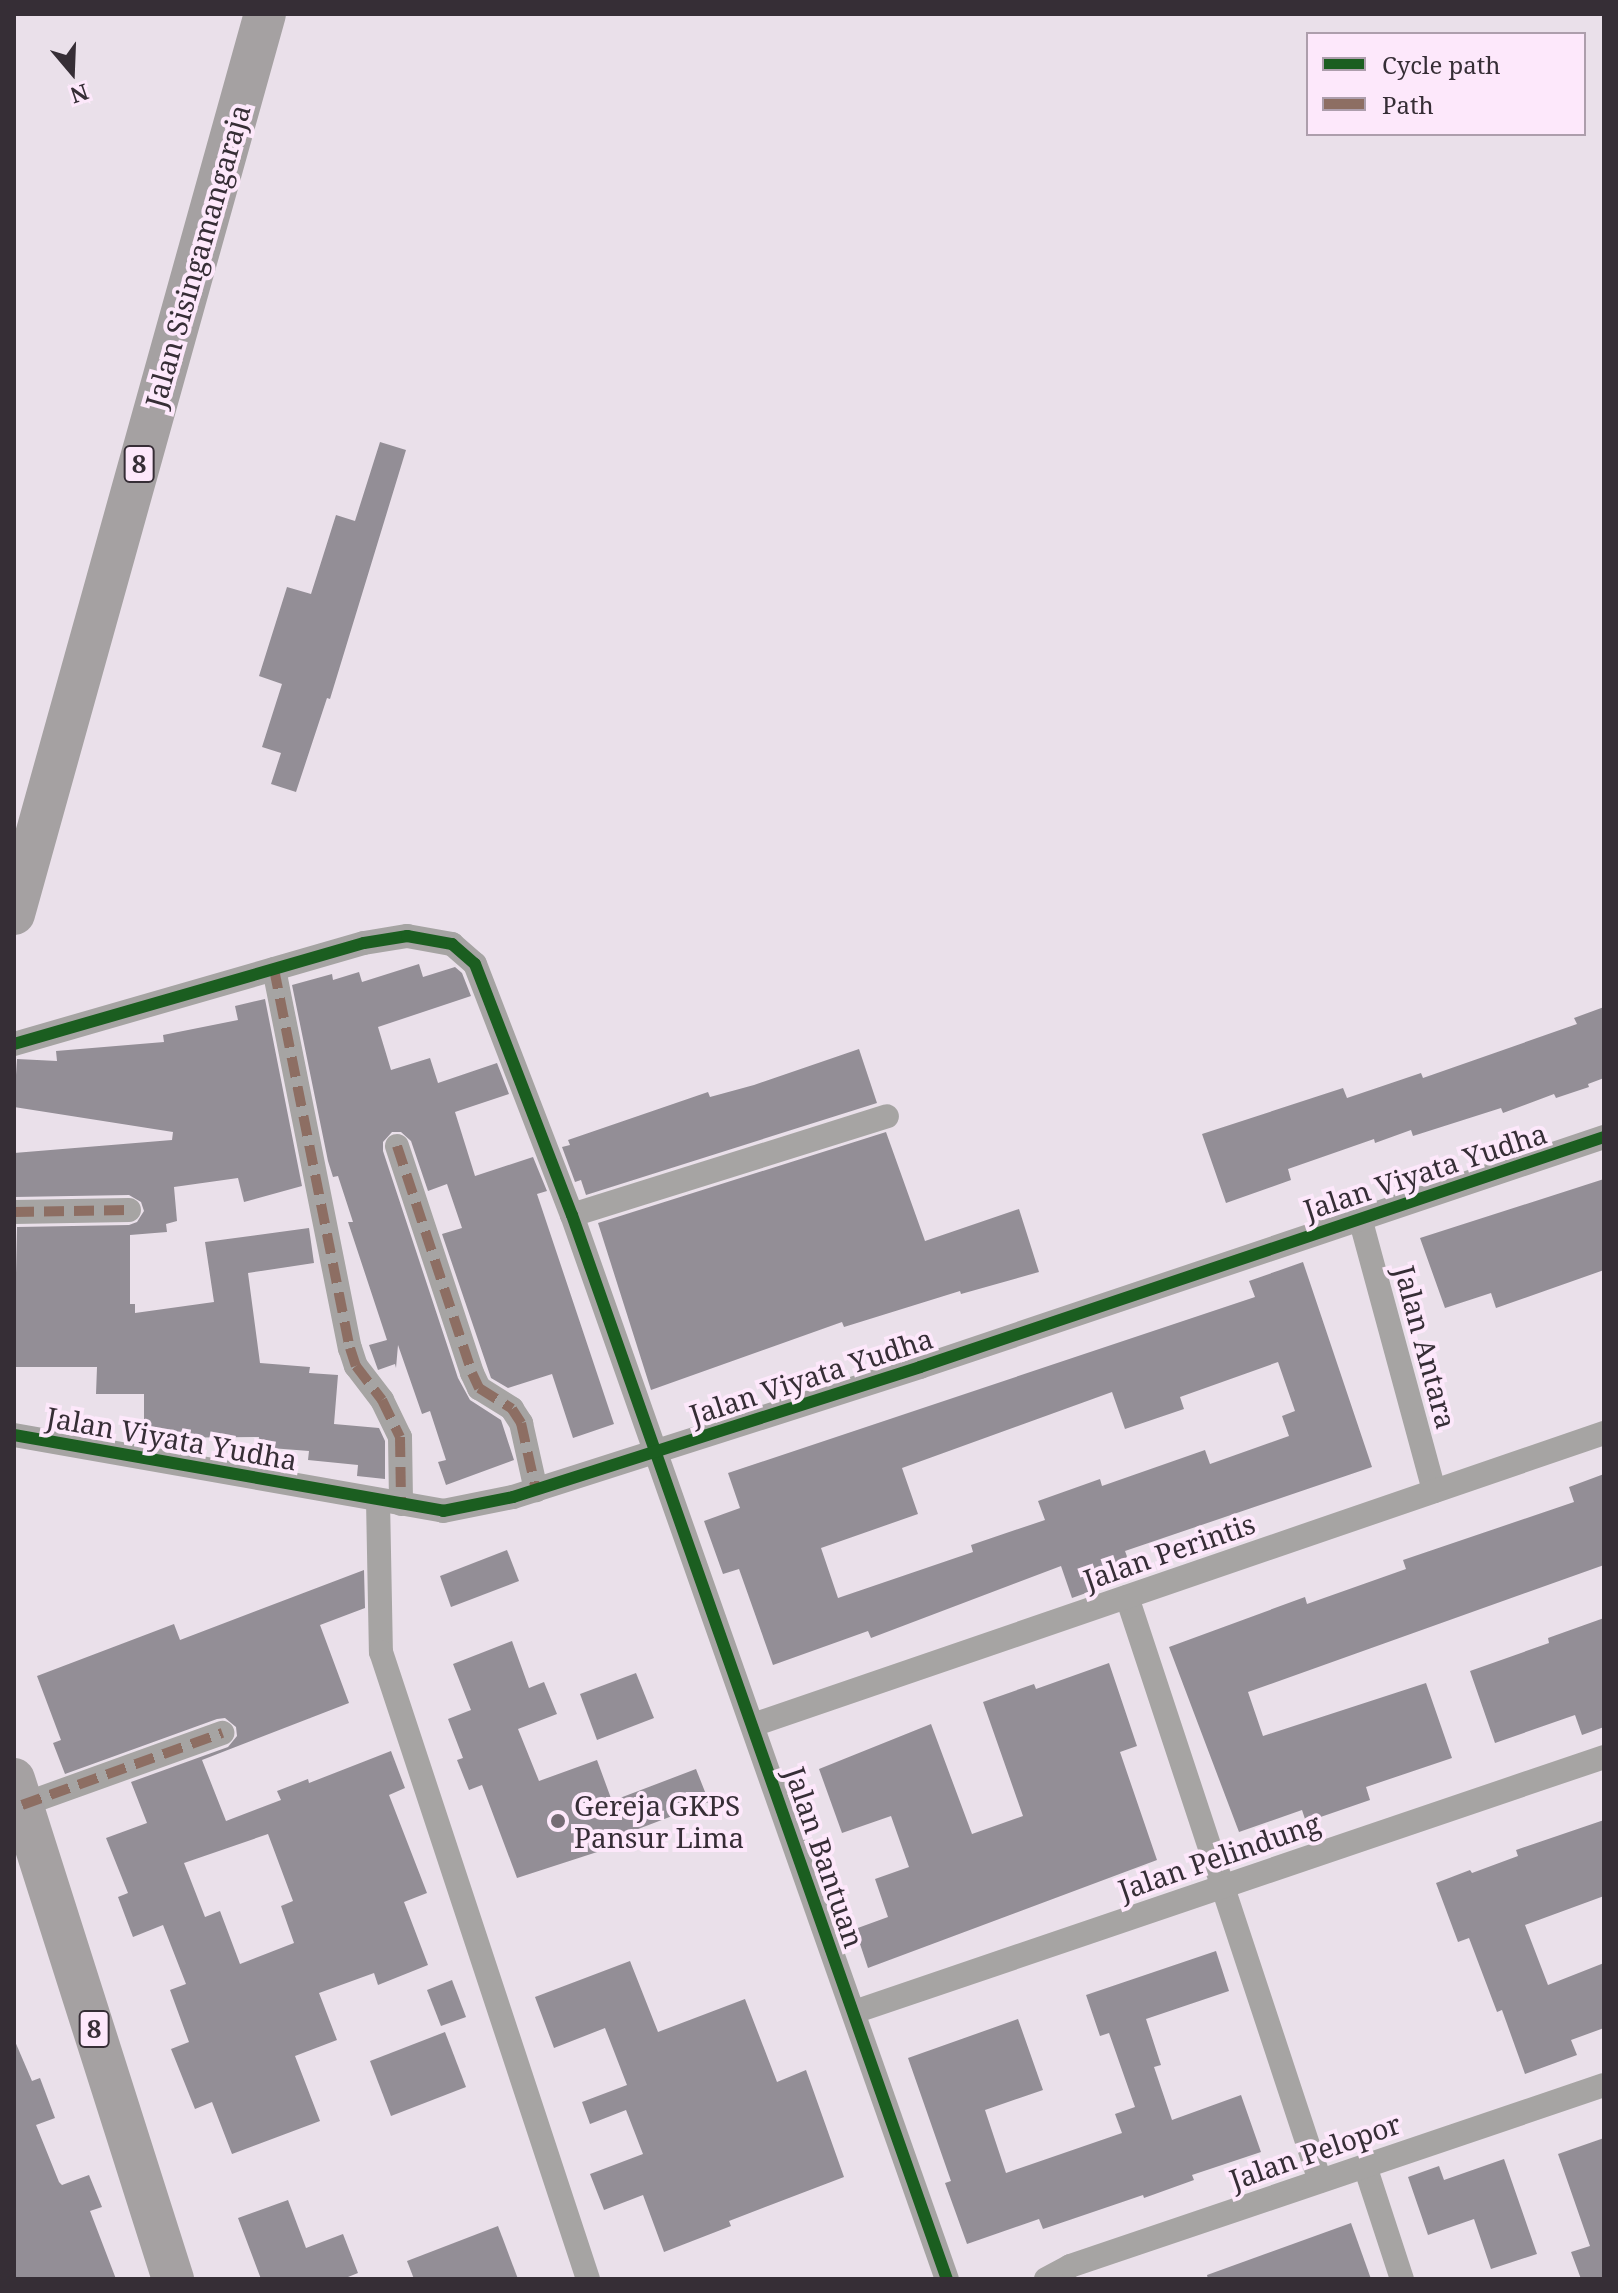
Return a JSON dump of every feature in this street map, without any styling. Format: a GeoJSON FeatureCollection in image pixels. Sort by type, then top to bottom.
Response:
{"type":"FeatureCollection","features":[{"type":"Feature","properties":{"kind":"highway","name":"Jalan Sisingamangaraja"},"geometry":{"type":"LineString","coordinates":[[14,914],[265,14]]}},
{"type":"Feature","properties":{"kind":"highway","name":"8"},"geometry":{"type":"LineString","coordinates":[[17,1791],[173,2279]]}},
{"type":"Feature","properties":{"kind":"street","name":"Jalan Bantuan"},"geometry":{"type":"LineString","coordinates":[[14,1044],[364,943],[407,936],[452,944],[475,964],[572,1215],[947,2279]]}},
{"type":"Feature","properties":{"kind":"street"},"geometry":{"type":"LineString","coordinates":[[274,969],[350,1348],[356,1366],[382,1400],[400,1437],[390,1502],[381,1652],[588,2279]]}},
{"type":"Feature","properties":{"kind":"street"},"geometry":{"type":"LineString","coordinates":[[572,1215],[887,1116]]}},
{"type":"Feature","properties":{"kind":"street","name":"Jalan Viyata Yudha"},"geometry":{"type":"LineString","coordinates":[[14,1435],[443,1511],[536,1490],[656,1452],[1604,1137]]}},
{"type":"Feature","properties":{"kind":"street"},"geometry":{"type":"LineString","coordinates":[[397,1146],[472,1373],[479,1388],[509,1406],[521,1423],[536,1490]]}},
{"type":"Feature","properties":{"kind":"street"},"geometry":{"type":"LineString","coordinates":[[14,1212],[129,1210]]}},
{"type":"Feature","properties":{"kind":"street","name":"Jalan Antara"},"geometry":{"type":"LineString","coordinates":[[1360,1218],[1434,1491]]}},
{"type":"Feature","properties":{"kind":"street","name":"Jalan Perintis"},"geometry":{"type":"LineString","coordinates":[[753,1725],[1604,1433]]}},
{"type":"Feature","properties":{"kind":"street"},"geometry":{"type":"LineString","coordinates":[[1127,1597],[1320,2181]]}},
{"type":"Feature","properties":{"kind":"street"},"geometry":{"type":"LineString","coordinates":[[17,1791],[222,1733]]}},
{"type":"Feature","properties":{"kind":"street","name":"Jalan Pelindung"},"geometry":{"type":"LineString","coordinates":[[854,2012],[1604,1757]]}},
{"type":"Feature","properties":{"kind":"street","name":"Jalan Pelopor"},"geometry":{"type":"LineString","coordinates":[[1046,2279],[1070,2266],[1604,2085]]}},
{"type":"Feature","properties":{"kind":"street"},"geometry":{"type":"LineString","coordinates":[[1365,2166],[1402,2279]]}},
{"type":"Feature","properties":{"kind":"building"},"geometry":{"type":"Polygon","coordinates":[[[380,442],[406,450],[330,699],[327,698],[296,792],[271,784],[281,753],[262,747],[282,684],[259,676],[287,587],[311,594],[336,515],[355,521],[380,442]]]}},
{"type":"Feature","properties":{"kind":"building"},"geometry":{"type":"Polygon","coordinates":[[[419,964],[423,977],[455,967],[462,973],[471,996],[378,1027],[391,1070],[430,1058],[438,1083],[497,1063],[509,1094],[455,1112],[475,1176],[533,1157],[547,1191],[537,1194],[614,1424],[573,1438],[552,1374],[508,1388],[491,1378],[442,1234],[462,1228],[447,1184],[428,1191],[411,1141],[401,1132],[392,1132],[383,1142],[383,1151],[458,1378],[470,1400],[501,1420],[514,1460],[446,1485],[438,1462],[446,1460],[430,1411],[422,1414],[398,1345],[396,1368],[395,1364],[378,1370],[369,1345],[387,1340],[348,1222],[353,1222],[338,1176],[333,1177],[328,1161],[292,985],[332,974],[333,980],[359,972],[362,982],[419,964]]]}},
{"type":"Feature","properties":{"kind":"building"},"geometry":{"type":"Polygon","coordinates":[[[265,999],[302,1186],[244,1202],[238,1178],[174,1187],[177,1221],[166,1224],[167,1232],[130,1235],[130,1304],[135,1304],[135,1313],[214,1302],[205,1242],[309,1228],[314,1263],[248,1273],[260,1363],[310,1367],[309,1373],[338,1375],[334,1424],[379,1428],[385,1441],[385,1479],[357,1476],[358,1465],[308,1460],[309,1451],[258,1447],[259,1437],[144,1438],[144,1394],[96,1394],[97,1367],[14,1367],[17,1227],[129,1225],[137,1222],[144,1211],[141,1202],[129,1195],[14,1197],[14,1153],[172,1140],[173,1132],[14,1107],[17,1059],[57,1061],[56,1051],[164,1042],[163,1035],[238,1020],[235,1006],[265,999]]]}},
{"type":"Feature","properties":{"kind":"building"},"geometry":{"type":"Polygon","coordinates":[[[1604,1007],[1604,1078],[1588,1084],[1589,1087],[1556,1098],[1554,1094],[1503,1113],[1501,1108],[1413,1136],[1411,1130],[1375,1143],[1374,1139],[1288,1169],[1291,1180],[1226,1203],[1202,1134],[1343,1088],[1347,1098],[1421,1073],[1423,1078],[1577,1024],[1574,1018],[1604,1007]]]}},
{"type":"Feature","properties":{"kind":"building"},"geometry":{"type":"Polygon","coordinates":[[[859,1049],[877,1103],[586,1195],[581,1180],[575,1182],[562,1147],[570,1145],[568,1140],[708,1092],[710,1097],[754,1085],[859,1049]]]}},
{"type":"Feature","properties":{"kind":"building"},"geometry":{"type":"Polygon","coordinates":[[[886,1132],[925,1241],[1019,1209],[1039,1272],[961,1294],[960,1291],[844,1327],[842,1322],[651,1390],[598,1223],[886,1132]]]}},
{"type":"Feature","properties":{"kind":"building"},"geometry":{"type":"Polygon","coordinates":[[[1604,1179],[1604,1270],[1496,1308],[1491,1293],[1445,1308],[1420,1238],[1604,1179]]]}},
{"type":"Feature","properties":{"kind":"building"},"geometry":{"type":"Polygon","coordinates":[[[1303,1262],[1372,1467],[1125,1551],[1134,1576],[1072,1598],[1061,1566],[871,1638],[868,1631],[773,1665],[739,1569],[723,1574],[704,1521],[740,1508],[728,1473],[1255,1297],[1249,1281],[1303,1262]],[[1278,1362],[1180,1397],[1184,1409],[1125,1429],[1112,1392],[902,1468],[918,1514],[821,1548],[838,1598],[973,1552],[971,1545],[1045,1520],[1038,1501],[1100,1479],[1102,1486],[1205,1450],[1210,1464],[1289,1436],[1282,1416],[1295,1411],[1278,1362]]]}},
{"type":"Feature","properties":{"kind":"building"},"geometry":{"type":"Polygon","coordinates":[[[1604,1474],[1604,1565],[1248,1692],[1263,1736],[1426,1683],[1452,1758],[1366,1787],[1370,1800],[1306,1822],[1302,1810],[1239,1832],[1169,1647],[1305,1597],[1307,1604],[1406,1569],[1403,1560],[1574,1502],[1569,1487],[1604,1474]]]}},
{"type":"Feature","properties":{"kind":"building"},"geometry":{"type":"Polygon","coordinates":[[[507,1550],[519,1581],[451,1607],[440,1576],[507,1550]]]}},
{"type":"Feature","properties":{"kind":"building"},"geometry":{"type":"Polygon","coordinates":[[[364,1570],[365,1608],[320,1625],[349,1703],[202,1760],[226,1821],[281,1800],[277,1791],[308,1779],[309,1783],[391,1751],[405,1788],[389,1795],[427,1893],[404,1902],[428,1965],[378,1985],[374,1973],[319,1993],[337,2040],[295,2056],[320,2121],[232,2154],[212,2102],[195,2109],[171,2049],[189,2042],[170,1990],[186,1984],[163,1925],[133,1937],[118,1897],[128,1893],[106,1838],[147,1823],[131,1782],[228,1747],[237,1736],[236,1727],[225,1718],[217,1719],[65,1774],[53,1743],[61,1740],[37,1676],[174,1624],[180,1640],[364,1570]],[[268,1834],[184,1863],[205,1917],[220,1911],[240,1964],[294,1943],[281,1906],[293,1901],[268,1834]]]}},
{"type":"Feature","properties":{"kind":"building"},"geometry":{"type":"Polygon","coordinates":[[[1604,1618],[1604,1727],[1582,1735],[1575,1715],[1495,1743],[1470,1671],[1549,1643],[1548,1638],[1604,1618]]]}},
{"type":"Feature","properties":{"kind":"building"},"geometry":{"type":"Polygon","coordinates":[[[512,1641],[529,1688],[544,1682],[557,1714],[518,1729],[539,1781],[597,1760],[612,1801],[696,1769],[709,1802],[625,1834],[628,1842],[517,1878],[482,1785],[469,1790],[457,1760],[463,1758],[448,1719],[471,1710],[453,1664],[512,1641]]]}},
{"type":"Feature","properties":{"kind":"building"},"geometry":{"type":"Polygon","coordinates":[[[1109,1663],[1137,1746],[1120,1752],[1157,1860],[868,1968],[855,1929],[888,1917],[875,1879],[909,1867],[891,1816],[842,1833],[819,1769],[931,1724],[972,1834],[1023,1816],[983,1702],[1034,1684],[1036,1689],[1109,1663]]]}},
{"type":"Feature","properties":{"kind":"building"},"geometry":{"type":"Polygon","coordinates":[[[636,1673],[654,1718],[597,1740],[580,1694],[636,1673]]]}},
{"type":"Feature","properties":{"kind":"building"},"geometry":{"type":"Polygon","coordinates":[[[1604,1820],[1604,1896],[1525,1925],[1548,1985],[1604,1963],[1604,2028],[1571,2040],[1577,2055],[1525,2074],[1502,2010],[1497,2012],[1469,1938],[1458,1942],[1436,1883],[1518,1856],[1516,1850],[1604,1820]]]}},
{"type":"Feature","properties":{"kind":"building"},"geometry":{"type":"Polygon","coordinates":[[[1216,1951],[1229,1991],[1146,2019],[1161,2065],[1154,2067],[1172,2120],[1241,2095],[1261,2152],[1192,2175],[1194,2180],[1144,2198],[1143,2195],[1043,2229],[1039,2219],[967,2244],[945,2183],[951,2181],[908,2058],[1018,2019],[1043,2090],[985,2110],[1006,2173],[1122,2133],[1115,2114],[1135,2107],[1109,2033],[1100,2036],[1086,1995],[1216,1951]]]}},
{"type":"Feature","properties":{"kind":"building"},"geometry":{"type":"Polygon","coordinates":[[[630,1961],[658,2032],[745,1999],[777,2082],[806,2070],[844,2177],[729,2221],[731,2226],[664,2252],[643,2195],[604,2210],[590,2174],[643,2154],[626,2110],[590,2124],[582,2102],[627,2085],[605,2028],[554,2048],[535,1997],[630,1961]]]}},
{"type":"Feature","properties":{"kind":"building"},"geometry":{"type":"Polygon","coordinates":[[[452,1980],[466,2017],[441,2026],[427,1990],[452,1980]]]}},
{"type":"Feature","properties":{"kind":"building"},"geometry":{"type":"Polygon","coordinates":[[[445,2032],[466,2087],[391,2116],[370,2061],[445,2032]]]}},
{"type":"Feature","properties":{"kind":"building"},"geometry":{"type":"Polygon","coordinates":[[[14,2039],[32,2081],[40,2078],[55,2118],[36,2125],[59,2182],[62,2185],[89,2175],[102,2207],[90,2211],[116,2279],[14,2279],[14,2039]]]}},
{"type":"Feature","properties":{"kind":"building"},"geometry":{"type":"Polygon","coordinates":[[[1604,2138],[1604,2279],[1581,2279],[1571,2252],[1590,2246],[1558,2154],[1604,2138]]]}},
{"type":"Feature","properties":{"kind":"building"},"geometry":{"type":"Polygon","coordinates":[[[1504,2159],[1537,2254],[1491,2269],[1474,2219],[1428,2235],[1408,2177],[1439,2166],[1444,2180],[1504,2159]]]}},
{"type":"Feature","properties":{"kind":"building"},"geometry":{"type":"Polygon","coordinates":[[[288,2200],[306,2248],[343,2234],[358,2273],[343,2279],[261,2279],[238,2218],[288,2200]]]}},
{"type":"Feature","properties":{"kind":"building"},"geometry":{"type":"Polygon","coordinates":[[[1351,2223],[1371,2279],[1208,2279],[1207,2275],[1351,2223]]]}},
{"type":"Feature","properties":{"kind":"building"},"geometry":{"type":"Polygon","coordinates":[[[498,2226],[518,2279],[414,2279],[407,2261],[498,2226]]]}},
{"type":"Feature","properties":{"kind":"marked path"},"geometry":{"type":"LineString","coordinates":[[274,969],[350,1348],[356,1366],[382,1400],[400,1437],[401,1504]]}},
{"type":"Feature","properties":{"kind":"marked path"},"geometry":{"type":"LineString","coordinates":[[397,1146],[472,1373],[479,1388],[512,1409],[521,1423],[536,1490]]}},
{"type":"Feature","properties":{"kind":"marked path"},"geometry":{"type":"LineString","coordinates":[[14,1212],[129,1210]]}},
{"type":"Feature","properties":{"kind":"marked path"},"geometry":{"type":"LineString","coordinates":[[22,1805],[222,1733]]}},
{"type":"Feature","properties":{"kind":"cycle path"},"geometry":{"type":"LineString","coordinates":[[14,1044],[364,943],[407,936],[452,944],[475,964],[572,1215],[947,2279]]}},
{"type":"Feature","properties":{"kind":"cycle path"},"geometry":{"type":"LineString","coordinates":[[14,1435],[443,1511],[513,1497],[920,1367],[1604,1137]]}},
{"type":"Feature","properties":{"kind":"place","name":"Gereja GKPS Pansur Lima"},"geometry":{"type":"Point","coordinates":[558,1821]}}]}
